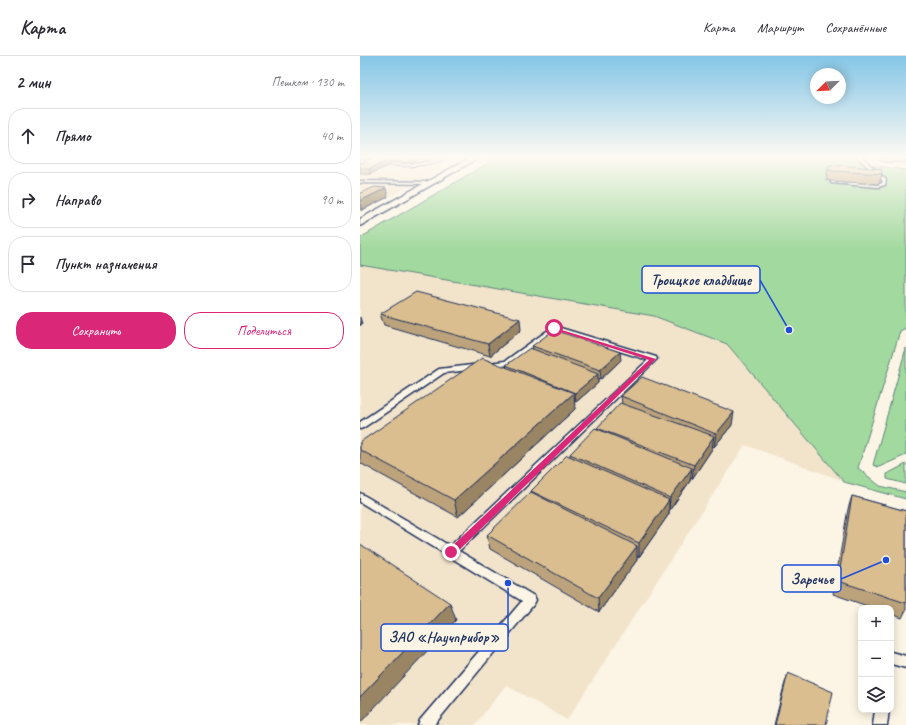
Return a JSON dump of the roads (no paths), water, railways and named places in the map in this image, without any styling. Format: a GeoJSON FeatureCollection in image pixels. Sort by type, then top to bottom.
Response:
{"type":"FeatureCollection","features":[{"type":"Feature","properties":{"kind":"street"},"geometry":{"type":"LineString","coordinates":[[360,223],[422,187]]}},
{"type":"Feature","properties":{"kind":"lane"},"geometry":{"type":"LineString","coordinates":[[360,426],[442,371],[507,363],[554,328],[653,359],[451,552]]}},
{"type":"Feature","properties":{"kind":"lane"},"geometry":{"type":"LineString","coordinates":[[360,497],[530,600],[425,725]]}},
{"type":"Feature","properties":{"kind":"lane"},"geometry":{"type":"LineString","coordinates":[[894,659],[906,662]]}},
{"type":"Feature","properties":{"kind":"lane"},"geometry":{"type":"LineString","coordinates":[[880,725],[882,713]]}},
{"type":"Feature","properties":{"kind":"place","name":"Троицкое кладбище"},"geometry":{"type":"Point","coordinates":[789,330]}},
{"type":"Feature","properties":{"kind":"place","name":"Заречье"},"geometry":{"type":"Point","coordinates":[886,560]}},
{"type":"Feature","properties":{"kind":"place","name":"ЗАО «Научприбор»"},"geometry":{"type":"Point","coordinates":[508,583]}}]}
